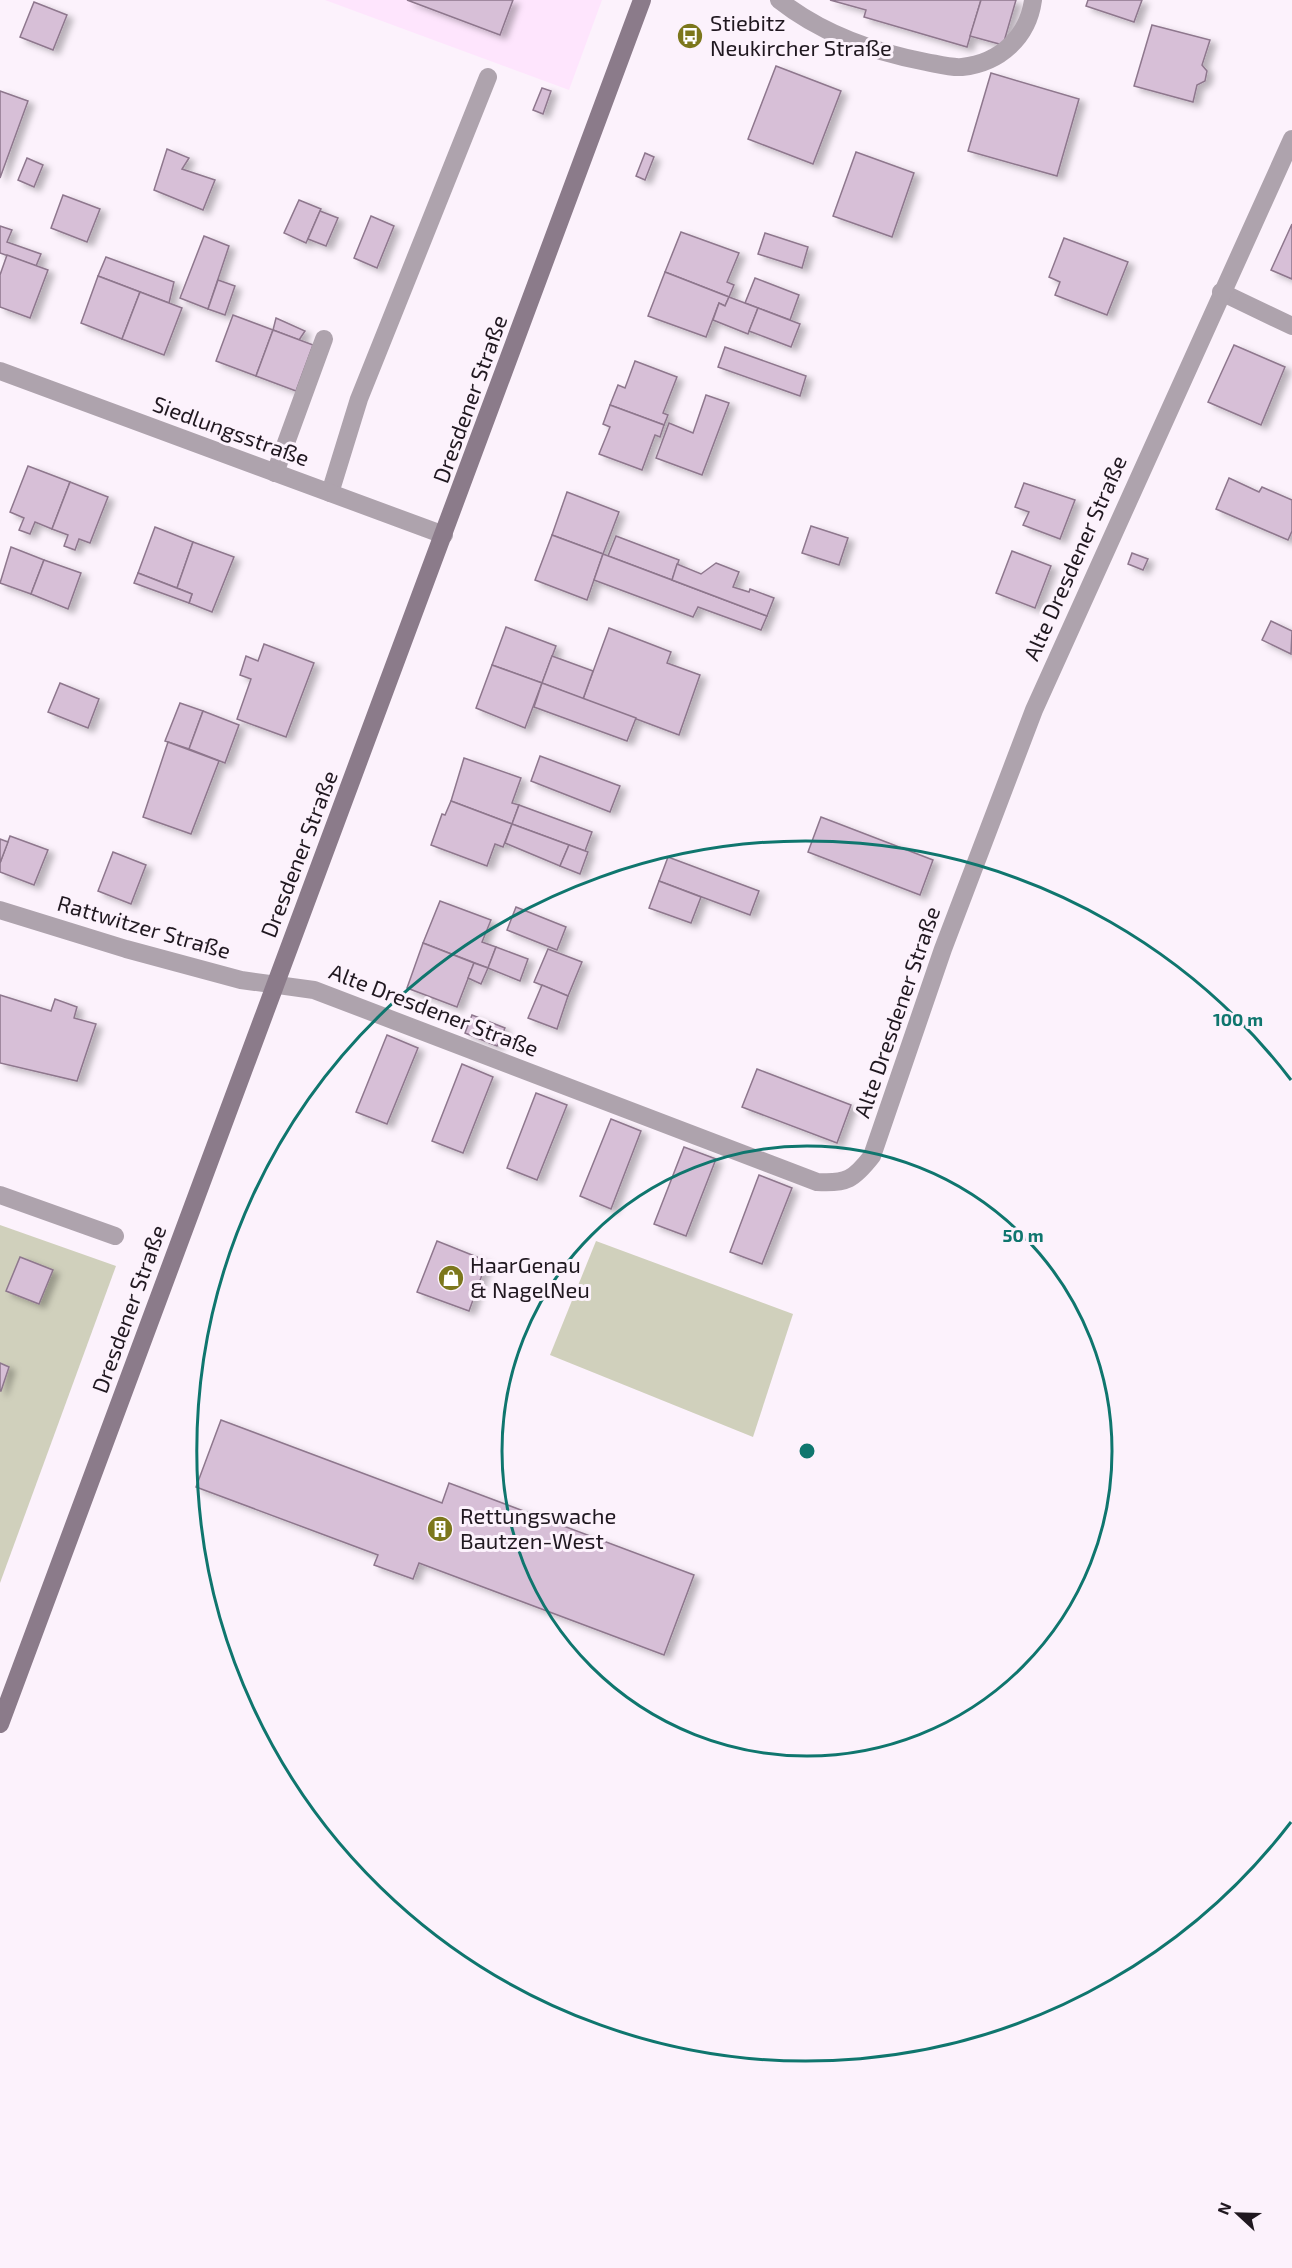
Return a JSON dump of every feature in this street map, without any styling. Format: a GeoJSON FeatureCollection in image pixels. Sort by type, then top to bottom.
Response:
{"type":"FeatureCollection","features":[{"type":"Feature","properties":{"kind":"main road","name":"Dresdener Straße"},"geometry":{"type":"LineString","coordinates":[[0,1724],[642,0]]}},
{"type":"Feature","properties":{"kind":"street"},"geometry":{"type":"LineString","coordinates":[[779,0],[807,21],[843,38],[891,55],[961,67],[978,63],[1011,47],[1028,22],[1033,0]]}},
{"type":"Feature","properties":{"kind":"street"},"geometry":{"type":"LineString","coordinates":[[330,493],[359,399],[488,77]]}},
{"type":"Feature","properties":{"kind":"street","name":"Alte Dresdener Straße"},"geometry":{"type":"LineString","coordinates":[[276,984],[314,990],[817,1182],[839,1183],[857,1175],[872,1156],[943,949],[1034,710],[1292,139]]}},
{"type":"Feature","properties":{"kind":"street"},"geometry":{"type":"LineString","coordinates":[[1221,292],[1292,326]]}},
{"type":"Feature","properties":{"kind":"street"},"geometry":{"type":"LineString","coordinates":[[275,473],[324,339]]}},
{"type":"Feature","properties":{"kind":"street","name":"Siedlungsstraße"},"geometry":{"type":"LineString","coordinates":[[0,371],[444,535]]}},
{"type":"Feature","properties":{"kind":"street","name":"Rattwitzer Straße"},"geometry":{"type":"LineString","coordinates":[[0,910],[126,949],[242,980],[276,984]]}},
{"type":"Feature","properties":{"kind":"street"},"geometry":{"type":"LineString","coordinates":[[0,1195],[115,1236]]}},
{"type":"Feature","properties":{"kind":"shaded area"},"geometry":{"type":"Polygon","coordinates":[[[325,0],[602,0],[569,90],[325,0]]]}},
{"type":"Feature","properties":{"kind":"green space"},"geometry":{"type":"Polygon","coordinates":[[[0,1225],[116,1266],[0,1583],[0,1225]]]}},
{"type":"Feature","properties":{"kind":"green space"},"geometry":{"type":"Polygon","coordinates":[[[596,1241],[793,1314],[753,1437],[550,1355],[596,1241]]]}},
{"type":"Feature","properties":{"kind":"building"},"geometry":{"type":"Polygon","coordinates":[[[407,0],[513,0],[500,35],[407,0]]]}},
{"type":"Feature","properties":{"kind":"building"},"geometry":{"type":"Polygon","coordinates":[[[830,0],[981,0],[967,47],[864,17],[866,10],[830,0]]]}},
{"type":"Feature","properties":{"kind":"building"},"geometry":{"type":"Polygon","coordinates":[[[981,0],[1016,0],[1003,45],[970,36],[981,0]]]}},
{"type":"Feature","properties":{"kind":"building"},"geometry":{"type":"Polygon","coordinates":[[[1088,0],[1142,0],[1134,22],[1086,6],[1088,0]]]}},
{"type":"Feature","properties":{"kind":"building"},"geometry":{"type":"Polygon","coordinates":[[[34,2],[67,15],[53,50],[20,37],[34,2]]]}},
{"type":"Feature","properties":{"kind":"building"},"geometry":{"type":"Polygon","coordinates":[[[1152,25],[1210,40],[1202,65],[1207,71],[1205,81],[1197,85],[1193,102],[1134,86],[1152,25]]]}},
{"type":"Feature","properties":{"kind":"building"},"geometry":{"type":"Polygon","coordinates":[[[776,66],[841,91],[813,164],[748,139],[776,66]]]}},
{"type":"Feature","properties":{"kind":"building"},"geometry":{"type":"Polygon","coordinates":[[[991,73],[1079,99],[1057,176],[968,151],[991,73]]]}},
{"type":"Feature","properties":{"kind":"building"},"geometry":{"type":"Polygon","coordinates":[[[542,88],[551,91],[543,114],[533,110],[542,88]]]}},
{"type":"Feature","properties":{"kind":"building"},"geometry":{"type":"Polygon","coordinates":[[[0,91],[28,101],[0,178],[0,91]]]}},
{"type":"Feature","properties":{"kind":"building"},"geometry":{"type":"Polygon","coordinates":[[[167,149],[189,158],[182,169],[215,180],[203,210],[154,190],[167,149]]]}},
{"type":"Feature","properties":{"kind":"building"},"geometry":{"type":"Polygon","coordinates":[[[856,152],[914,173],[892,237],[833,216],[856,152]]]}},
{"type":"Feature","properties":{"kind":"building"},"geometry":{"type":"Polygon","coordinates":[[[645,153],[654,157],[645,180],[636,176],[645,153]]]}},
{"type":"Feature","properties":{"kind":"building"},"geometry":{"type":"Polygon","coordinates":[[[27,158],[43,165],[34,187],[18,180],[27,158]]]}},
{"type":"Feature","properties":{"kind":"building"},"geometry":{"type":"Polygon","coordinates":[[[63,195],[100,209],[87,242],[51,228],[63,195]]]}},
{"type":"Feature","properties":{"kind":"building"},"geometry":{"type":"Polygon","coordinates":[[[299,200],[321,209],[306,243],[284,233],[299,200]]]}},
{"type":"Feature","properties":{"kind":"building"},"geometry":{"type":"Polygon","coordinates":[[[320,211],[338,218],[326,246],[308,239],[320,211]]]}},
{"type":"Feature","properties":{"kind":"building"},"geometry":{"type":"Polygon","coordinates":[[[371,216],[394,226],[377,268],[354,258],[371,216]]]}},
{"type":"Feature","properties":{"kind":"building"},"geometry":{"type":"Polygon","coordinates":[[[1292,224],[1292,279],[1271,270],[1292,224]]]}},
{"type":"Feature","properties":{"kind":"building"},"geometry":{"type":"Polygon","coordinates":[[[0,226],[12,230],[7,242],[41,254],[36,266],[0,253],[0,226]]]}},
{"type":"Feature","properties":{"kind":"building"},"geometry":{"type":"Polygon","coordinates":[[[681,232],[739,253],[727,282],[734,285],[729,297],[665,272],[681,232]]]}},
{"type":"Feature","properties":{"kind":"building"},"geometry":{"type":"Polygon","coordinates":[[[765,233],[808,247],[802,268],[758,254],[765,233]]]}},
{"type":"Feature","properties":{"kind":"building"},"geometry":{"type":"Polygon","coordinates":[[[204,236],[229,246],[208,309],[180,298],[204,236]]]}},
{"type":"Feature","properties":{"kind":"building"},"geometry":{"type":"Polygon","coordinates":[[[1064,238],[1128,262],[1107,315],[1055,295],[1060,282],[1049,277],[1064,238]]]}},
{"type":"Feature","properties":{"kind":"building"},"geometry":{"type":"Polygon","coordinates":[[[7,255],[48,270],[30,318],[0,307],[0,275],[7,255]]]}},
{"type":"Feature","properties":{"kind":"building"},"geometry":{"type":"Polygon","coordinates":[[[106,257],[174,282],[169,303],[98,276],[106,257]]]}},
{"type":"Feature","properties":{"kind":"building"},"geometry":{"type":"Polygon","coordinates":[[[665,272],[729,297],[725,306],[719,303],[706,337],[648,316],[665,272]]]}},
{"type":"Feature","properties":{"kind":"building"},"geometry":{"type":"Polygon","coordinates":[[[98,276],[140,292],[122,339],[81,323],[98,276]]]}},
{"type":"Feature","properties":{"kind":"building"},"geometry":{"type":"Polygon","coordinates":[[[755,278],[799,295],[790,320],[745,303],[755,278]]]}},
{"type":"Feature","properties":{"kind":"building"},"geometry":{"type":"Polygon","coordinates":[[[218,280],[235,286],[225,315],[208,309],[218,280]]]}},
{"type":"Feature","properties":{"kind":"building"},"geometry":{"type":"Polygon","coordinates":[[[140,292],[182,308],[164,355],[122,339],[140,292]]]}},
{"type":"Feature","properties":{"kind":"building"},"geometry":{"type":"Polygon","coordinates":[[[729,297],[758,308],[748,334],[713,320],[719,303],[725,306],[729,297]]]}},
{"type":"Feature","properties":{"kind":"building"},"geometry":{"type":"Polygon","coordinates":[[[758,308],[800,324],[791,347],[749,331],[758,308]]]}},
{"type":"Feature","properties":{"kind":"building"},"geometry":{"type":"Polygon","coordinates":[[[233,315],[273,330],[256,376],[216,361],[233,315]]]}},
{"type":"Feature","properties":{"kind":"building"},"geometry":{"type":"Polygon","coordinates":[[[276,318],[305,331],[299,340],[273,330],[276,318]]]}},
{"type":"Feature","properties":{"kind":"building"},"geometry":{"type":"Polygon","coordinates":[[[273,330],[313,345],[296,391],[256,376],[273,330]]]}},
{"type":"Feature","properties":{"kind":"building"},"geometry":{"type":"Polygon","coordinates":[[[1234,345],[1285,367],[1261,425],[1208,402],[1234,345]]]}},
{"type":"Feature","properties":{"kind":"building"},"geometry":{"type":"Polygon","coordinates":[[[725,347],[806,376],[800,396],[718,367],[725,347]]]}},
{"type":"Feature","properties":{"kind":"building"},"geometry":{"type":"Polygon","coordinates":[[[635,361],[677,377],[663,413],[668,415],[664,425],[610,405],[618,385],[625,388],[635,361]]]}},
{"type":"Feature","properties":{"kind":"building"},"geometry":{"type":"Polygon","coordinates":[[[706,395],[729,403],[702,475],[656,458],[669,423],[693,433],[706,395]]]}},
{"type":"Feature","properties":{"kind":"building"},"geometry":{"type":"Polygon","coordinates":[[[610,405],[664,425],[660,437],[655,435],[642,470],[599,454],[610,427],[603,424],[610,405]]]}},
{"type":"Feature","properties":{"kind":"building"},"geometry":{"type":"Polygon","coordinates":[[[28,466],[70,482],[52,529],[35,522],[30,534],[19,530],[24,518],[10,512],[28,466]]]}},
{"type":"Feature","properties":{"kind":"building"},"geometry":{"type":"Polygon","coordinates":[[[1229,478],[1259,492],[1262,487],[1292,500],[1292,531],[1288,540],[1216,509],[1229,478]]]}},
{"type":"Feature","properties":{"kind":"building"},"geometry":{"type":"Polygon","coordinates":[[[70,482],[108,497],[90,543],[79,539],[75,550],[64,546],[68,535],[52,529],[70,482]]]}},
{"type":"Feature","properties":{"kind":"building"},"geometry":{"type":"Polygon","coordinates":[[[1024,483],[1075,500],[1060,539],[1023,525],[1029,512],[1015,507],[1024,483]]]}},
{"type":"Feature","properties":{"kind":"building"},"geometry":{"type":"Polygon","coordinates":[[[567,492],[619,512],[603,554],[552,535],[567,492]]]}},
{"type":"Feature","properties":{"kind":"building"},"geometry":{"type":"Polygon","coordinates":[[[811,526],[848,538],[839,565],[802,553],[811,526]]]}},
{"type":"Feature","properties":{"kind":"building"},"geometry":{"type":"Polygon","coordinates":[[[155,527],[193,542],[177,588],[138,573],[155,527]]]}},
{"type":"Feature","properties":{"kind":"building"},"geometry":{"type":"Polygon","coordinates":[[[552,535],[603,554],[587,600],[535,580],[552,535]]]}},
{"type":"Feature","properties":{"kind":"building"},"geometry":{"type":"Polygon","coordinates":[[[616,536],[679,560],[672,580],[608,556],[616,536]]]}},
{"type":"Feature","properties":{"kind":"building"},"geometry":{"type":"Polygon","coordinates":[[[193,542],[234,557],[212,612],[189,603],[192,594],[177,588],[193,542]]]}},
{"type":"Feature","properties":{"kind":"building"},"geometry":{"type":"Polygon","coordinates":[[[11,547],[44,560],[31,594],[0,583],[11,547]]]}},
{"type":"Feature","properties":{"kind":"building"},"geometry":{"type":"Polygon","coordinates":[[[1012,551],[1051,566],[1035,608],[996,593],[1012,551]]]}},
{"type":"Feature","properties":{"kind":"building"},"geometry":{"type":"Polygon","coordinates":[[[1132,553],[1148,559],[1143,570],[1128,564],[1132,553]]]}},
{"type":"Feature","properties":{"kind":"building"},"geometry":{"type":"Polygon","coordinates":[[[603,554],[767,616],[761,630],[698,607],[693,617],[594,580],[603,554]]]}},
{"type":"Feature","properties":{"kind":"building"},"geometry":{"type":"Polygon","coordinates":[[[44,560],[81,573],[68,609],[31,594],[44,560]]]}},
{"type":"Feature","properties":{"kind":"building"},"geometry":{"type":"Polygon","coordinates":[[[716,563],[739,572],[733,587],[749,592],[750,589],[774,598],[767,616],[672,580],[677,564],[701,574],[716,563]]]}},
{"type":"Feature","properties":{"kind":"building"},"geometry":{"type":"Polygon","coordinates":[[[138,573],[192,594],[189,603],[134,583],[138,573]]]}},
{"type":"Feature","properties":{"kind":"building"},"geometry":{"type":"Polygon","coordinates":[[[1271,621],[1292,631],[1291,654],[1262,640],[1271,621]]]}},
{"type":"Feature","properties":{"kind":"building"},"geometry":{"type":"Polygon","coordinates":[[[506,627],[556,646],[542,683],[492,665],[506,627]]]}},
{"type":"Feature","properties":{"kind":"building"},"geometry":{"type":"Polygon","coordinates":[[[609,628],[671,652],[667,663],[700,675],[679,735],[583,699],[609,628]]]}},
{"type":"Feature","properties":{"kind":"building"},"geometry":{"type":"Polygon","coordinates":[[[264,644],[314,663],[286,737],[237,719],[251,679],[240,675],[246,656],[258,661],[264,644]]]}},
{"type":"Feature","properties":{"kind":"building"},"geometry":{"type":"Polygon","coordinates":[[[552,656],[593,671],[583,699],[542,683],[552,656]]]}},
{"type":"Feature","properties":{"kind":"building"},"geometry":{"type":"Polygon","coordinates":[[[492,665],[542,683],[525,728],[476,708],[492,665]]]}},
{"type":"Feature","properties":{"kind":"building"},"geometry":{"type":"Polygon","coordinates":[[[60,683],[99,699],[88,728],[48,712],[60,683]]]}},
{"type":"Feature","properties":{"kind":"building"},"geometry":{"type":"Polygon","coordinates":[[[542,683],[636,718],[627,741],[534,707],[542,683]]]}},
{"type":"Feature","properties":{"kind":"building"},"geometry":{"type":"Polygon","coordinates":[[[180,703],[203,711],[189,749],[165,741],[180,703]]]}},
{"type":"Feature","properties":{"kind":"building"},"geometry":{"type":"Polygon","coordinates":[[[203,711],[239,725],[225,763],[189,749],[203,711]]]}},
{"type":"Feature","properties":{"kind":"building"},"geometry":{"type":"Polygon","coordinates":[[[168,742],[219,761],[191,834],[143,817],[168,742]]]}},
{"type":"Feature","properties":{"kind":"building"},"geometry":{"type":"Polygon","coordinates":[[[540,756],[620,786],[610,812],[531,781],[540,756]]]}},
{"type":"Feature","properties":{"kind":"building"},"geometry":{"type":"Polygon","coordinates":[[[464,758],[521,778],[512,803],[519,805],[512,824],[451,801],[464,758]]]}},
{"type":"Feature","properties":{"kind":"building"},"geometry":{"type":"Polygon","coordinates":[[[451,801],[512,824],[503,847],[495,844],[487,866],[431,845],[442,814],[445,815],[451,801]]]}},
{"type":"Feature","properties":{"kind":"building"},"geometry":{"type":"Polygon","coordinates":[[[519,805],[592,832],[585,851],[512,824],[519,805]]]}},
{"type":"Feature","properties":{"kind":"building"},"geometry":{"type":"Polygon","coordinates":[[[821,817],[933,860],[920,895],[808,852],[821,817]]]}},
{"type":"Feature","properties":{"kind":"building"},"geometry":{"type":"Polygon","coordinates":[[[512,824],[569,845],[560,866],[505,843],[512,824]]]}},
{"type":"Feature","properties":{"kind":"building"},"geometry":{"type":"Polygon","coordinates":[[[10,836],[48,850],[34,885],[0,872],[0,863],[10,836]]]}},
{"type":"Feature","properties":{"kind":"building"},"geometry":{"type":"Polygon","coordinates":[[[0,839],[8,842],[0,863],[0,839]]]}},
{"type":"Feature","properties":{"kind":"building"},"geometry":{"type":"Polygon","coordinates":[[[569,845],[588,852],[580,874],[560,866],[569,845]]]}},
{"type":"Feature","properties":{"kind":"building"},"geometry":{"type":"Polygon","coordinates":[[[113,852],[146,865],[131,904],[98,891],[113,852]]]}},
{"type":"Feature","properties":{"kind":"building"},"geometry":{"type":"Polygon","coordinates":[[[668,857],[759,891],[750,915],[659,881],[668,857]]]}},
{"type":"Feature","properties":{"kind":"building"},"geometry":{"type":"Polygon","coordinates":[[[659,881],[701,897],[691,923],[649,908],[659,881]]]}},
{"type":"Feature","properties":{"kind":"building"},"geometry":{"type":"Polygon","coordinates":[[[440,901],[491,920],[482,942],[496,947],[488,968],[423,943],[440,901]]]}},
{"type":"Feature","properties":{"kind":"building"},"geometry":{"type":"Polygon","coordinates":[[[516,907],[566,927],[557,950],[507,930],[516,907]]]}},
{"type":"Feature","properties":{"kind":"building"},"geometry":{"type":"Polygon","coordinates":[[[423,943],[474,963],[457,1007],[407,988],[423,943]]]}},
{"type":"Feature","properties":{"kind":"building"},"geometry":{"type":"Polygon","coordinates":[[[496,947],[528,959],[520,981],[488,968],[496,947]]]}},
{"type":"Feature","properties":{"kind":"building"},"geometry":{"type":"Polygon","coordinates":[[[548,949],[582,962],[568,996],[534,982],[548,949]]]}},
{"type":"Feature","properties":{"kind":"building"},"geometry":{"type":"Polygon","coordinates":[[[474,963],[488,968],[481,984],[468,978],[474,963]]]}},
{"type":"Feature","properties":{"kind":"building"},"geometry":{"type":"Polygon","coordinates":[[[542,985],[568,996],[557,1029],[528,1018],[542,985]]]}},
{"type":"Feature","properties":{"kind":"building"},"geometry":{"type":"Polygon","coordinates":[[[0,995],[51,1011],[55,999],[77,1007],[74,1018],[96,1024],[77,1081],[0,1063],[0,995]]]}},
{"type":"Feature","properties":{"kind":"building"},"geometry":{"type":"Polygon","coordinates":[[[472,1015],[505,1028],[497,1046],[465,1033],[472,1015]]]}},
{"type":"Feature","properties":{"kind":"building"},"geometry":{"type":"Polygon","coordinates":[[[387,1035],[418,1048],[387,1124],[356,1112],[387,1035]]]}},
{"type":"Feature","properties":{"kind":"building"},"geometry":{"type":"Polygon","coordinates":[[[462,1064],[493,1077],[463,1153],[432,1141],[462,1064]]]}},
{"type":"Feature","properties":{"kind":"building"},"geometry":{"type":"Polygon","coordinates":[[[757,1069],[851,1105],[837,1143],[742,1107],[757,1069]]]}},
{"type":"Feature","properties":{"kind":"building"},"geometry":{"type":"Polygon","coordinates":[[[536,1093],[567,1105],[537,1180],[507,1168],[536,1093]]]}},
{"type":"Feature","properties":{"kind":"building"},"geometry":{"type":"Polygon","coordinates":[[[611,1119],[641,1131],[611,1209],[580,1196],[611,1119]]]}},
{"type":"Feature","properties":{"kind":"building"},"geometry":{"type":"Polygon","coordinates":[[[684,1147],[716,1159],[686,1236],[654,1224],[684,1147]]]}},
{"type":"Feature","properties":{"kind":"building"},"geometry":{"type":"Polygon","coordinates":[[[759,1175],[792,1188],[762,1264],[730,1252],[759,1175]]]}},
{"type":"Feature","properties":{"kind":"building"},"geometry":{"type":"Polygon","coordinates":[[[437,1241],[487,1261],[469,1311],[417,1292],[437,1241]]]}},
{"type":"Feature","properties":{"kind":"building"},"geometry":{"type":"Polygon","coordinates":[[[20,1257],[53,1270],[39,1304],[6,1291],[20,1257]]]}},
{"type":"Feature","properties":{"kind":"building"},"geometry":{"type":"Polygon","coordinates":[[[0,1363],[9,1367],[1,1391],[0,1391],[0,1363]]]}},
{"type":"Feature","properties":{"kind":"building","name":"Rettungswache Bautzen-West"},"geometry":{"type":"Polygon","coordinates":[[[221,1420],[442,1503],[449,1483],[694,1575],[664,1655],[419,1563],[413,1579],[374,1565],[378,1555],[196,1487],[221,1420]]]}},
{"type":"Feature","properties":{"kind":"place","name":"Stiebitz Neukircher Straße"},"geometry":{"type":"Point","coordinates":[690,36]}},
{"type":"Feature","properties":{"kind":"place","name":"HaarGenau & NagelNeu"},"geometry":{"type":"Point","coordinates":[451,1278]}},
{"type":"Feature","properties":{"kind":"place","name":"Rettungswache Bautzen-West"},"geometry":{"type":"Point","coordinates":[440,1529]}}]}
